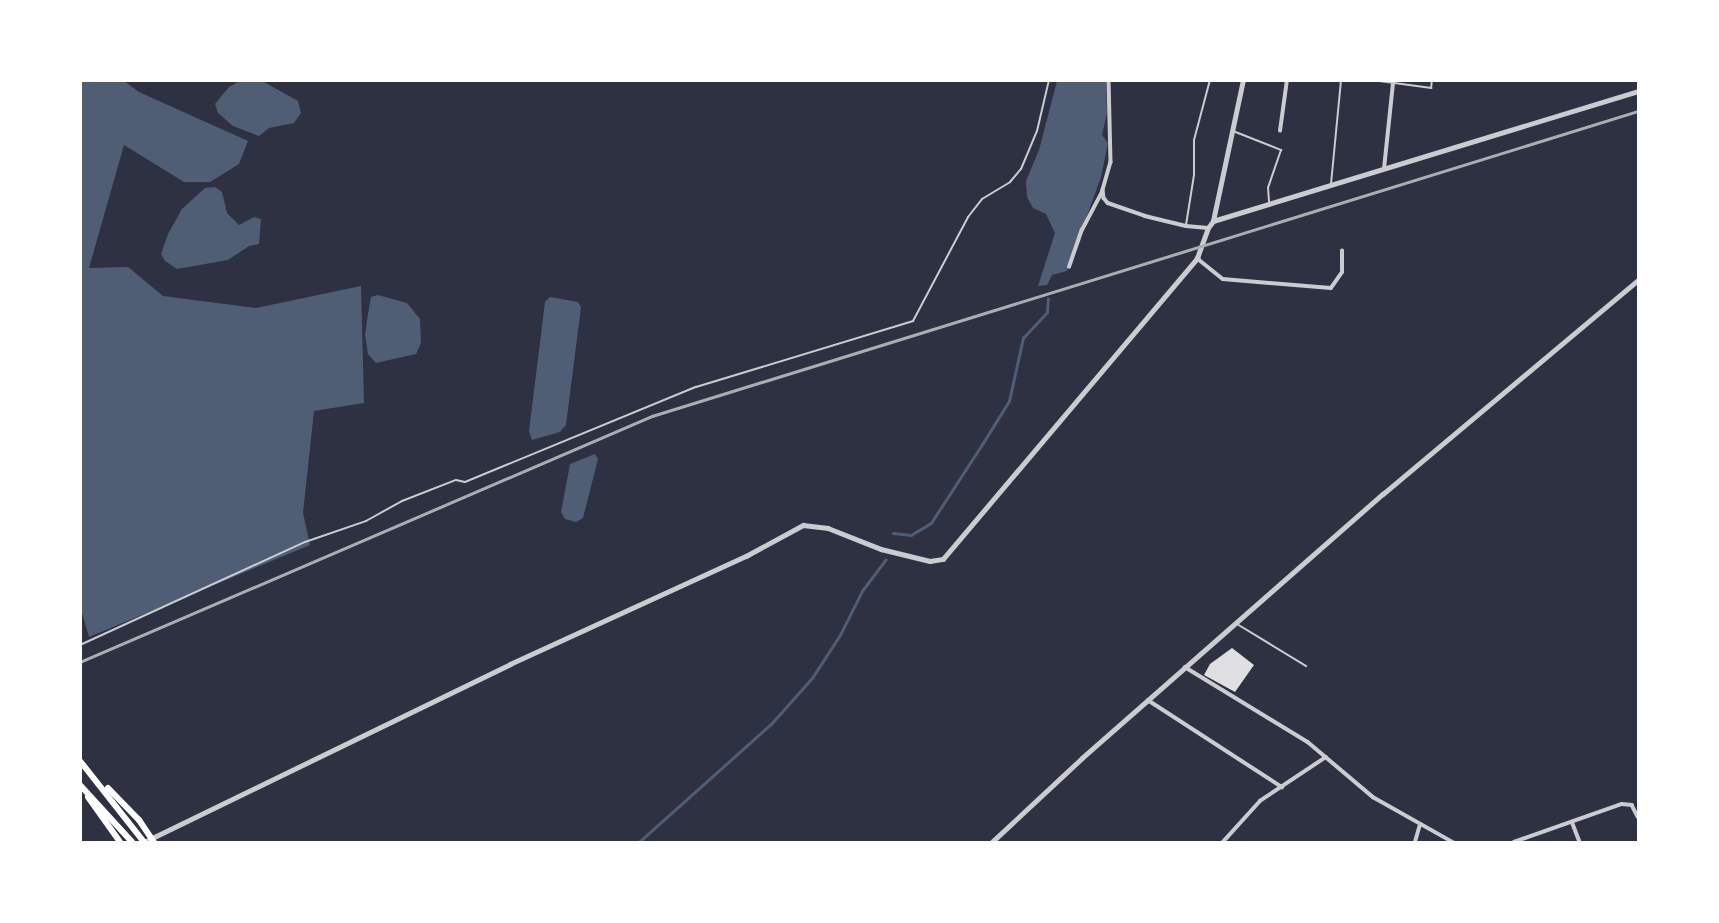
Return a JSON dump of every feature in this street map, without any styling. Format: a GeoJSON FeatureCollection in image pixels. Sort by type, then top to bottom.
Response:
{"type":"FeatureCollection","features":[{"type":"Feature","properties":{"kind":"highway"},"geometry":{"type":"LineString","coordinates":[[80,761],[139,820],[155,842]]}},
{"type":"Feature","properties":{"kind":"highway"},"geometry":{"type":"LineString","coordinates":[[87,767],[144,842]]}},
{"type":"Feature","properties":{"kind":"highway"},"geometry":{"type":"LineString","coordinates":[[80,786],[120,842]]}},
{"type":"Feature","properties":{"kind":"highway"},"geometry":{"type":"LineString","coordinates":[[80,786],[132,842]]}},
{"type":"Feature","properties":{"kind":"street"},"geometry":{"type":"LineString","coordinates":[[1069,267],[1082,230],[1103,190],[1111,162],[1109,80]]}},
{"type":"Feature","properties":{"kind":"street"},"geometry":{"type":"LineString","coordinates":[[144,842],[734,561],[803,525],[828,528],[881,549],[930,561],[943,559],[1198,258],[1213,221],[1243,80]]}},
{"type":"Feature","properties":{"kind":"street"},"geometry":{"type":"LineString","coordinates":[[1280,131],[1287,80]]}},
{"type":"Feature","properties":{"kind":"street"},"geometry":{"type":"LineString","coordinates":[[1384,169],[1393,83]]}},
{"type":"Feature","properties":{"kind":"street"},"geometry":{"type":"LineString","coordinates":[[1213,221],[1639,91]]}},
{"type":"Feature","properties":{"kind":"street"},"geometry":{"type":"LineString","coordinates":[[1103,190],[1108,203],[1186,226],[1208,228]]}},
{"type":"Feature","properties":{"kind":"street"},"geometry":{"type":"LineString","coordinates":[[1198,258],[1223,279],[1331,288],[1342,272],[1342,251]]}},
{"type":"Feature","properties":{"kind":"street"},"geometry":{"type":"LineString","coordinates":[[992,842],[1185,667],[1383,494],[1639,280]]}},
{"type":"Feature","properties":{"kind":"street"},"geometry":{"type":"LineString","coordinates":[[1185,667],[1308,742],[1354,785],[1453,842]]}},
{"type":"Feature","properties":{"kind":"street"},"geometry":{"type":"LineString","coordinates":[[1148,700],[1282,787]]}},
{"type":"Feature","properties":{"kind":"street"},"geometry":{"type":"LineString","coordinates":[[1223,842],[1260,801],[1326,757]]}},
{"type":"Feature","properties":{"kind":"street"},"geometry":{"type":"LineString","coordinates":[[1514,842],[1524,841],[1627,804],[1636,809],[1639,817]]}},
{"type":"Feature","properties":{"kind":"street"},"geometry":{"type":"LineString","coordinates":[[1573,824],[1580,842]]}},
{"type":"Feature","properties":{"kind":"street"},"geometry":{"type":"LineString","coordinates":[[1415,842],[1420,825]]}},
{"type":"Feature","properties":{"kind":"lane"},"geometry":{"type":"LineString","coordinates":[[80,645],[305,542],[366,521],[402,501],[456,480],[465,482],[696,387],[913,321],[968,217],[982,199],[1010,182],[1021,169],[1037,131],[1049,80]]}},
{"type":"Feature","properties":{"kind":"lane"},"geometry":{"type":"LineString","coordinates":[[1186,226],[1194,175],[1194,141],[1210,80]]}},
{"type":"Feature","properties":{"kind":"lane"},"geometry":{"type":"LineString","coordinates":[[1331,185],[1341,80]]}},
{"type":"Feature","properties":{"kind":"lane"},"geometry":{"type":"LineString","coordinates":[[1372,80],[1431,88],[1432,80]]}},
{"type":"Feature","properties":{"kind":"lane"},"geometry":{"type":"LineString","coordinates":[[1233,131],[1281,150],[1268,187],[1269,204]]}},
{"type":"Feature","properties":{"kind":"lane"},"geometry":{"type":"LineString","coordinates":[[1236,623],[1306,666]]}},
{"type":"Feature","properties":{"kind":"water"},"geometry":{"type":"Polygon","coordinates":[[[81,81],[124,81],[139,92],[248,141],[239,164],[210,182],[184,182],[124,145],[89,268],[128,267],[163,296],[256,308],[361,286],[364,403],[314,411],[303,513],[310,545],[89,637],[82,613],[81,563],[81,81]]]}},
{"type":"Feature","properties":{"kind":"water"},"geometry":{"type":"Polygon","coordinates":[[[240,81],[262,81],[298,101],[301,113],[294,123],[269,128],[259,136],[233,126],[218,113],[215,104],[229,87],[240,81]]]}},
{"type":"Feature","properties":{"kind":"water"},"geometry":{"type":"Polygon","coordinates":[[[1057,81],[1106,81],[1107,113],[1102,135],[1108,143],[1101,177],[1067,271],[1052,275],[1047,285],[1038,286],[1055,233],[1046,214],[1033,208],[1027,197],[1026,181],[1039,150],[1057,81]]]}},
{"type":"Feature","properties":{"kind":"water"},"geometry":{"type":"Polygon","coordinates":[[[215,187],[222,192],[227,213],[239,225],[254,217],[261,219],[259,244],[249,246],[228,260],[177,269],[165,261],[161,254],[168,234],[182,209],[205,188],[215,187]]]}},
{"type":"Feature","properties":{"kind":"water"},"geometry":{"type":"Polygon","coordinates":[[[378,295],[407,303],[420,319],[421,343],[416,354],[376,363],[368,354],[365,335],[368,314],[371,297],[378,295]]]}},
{"type":"Feature","properties":{"kind":"water"},"geometry":{"type":"Polygon","coordinates":[[[550,297],[578,302],[581,307],[566,425],[560,432],[532,440],[529,431],[545,302],[550,297]]]}},
{"type":"Feature","properties":{"kind":"water"},"geometry":{"type":"Polygon","coordinates":[[[595,454],[598,459],[583,518],[576,522],[565,519],[561,512],[570,464],[595,454]]]}},
{"type":"Feature","properties":{"kind":"building"},"geometry":{"type":"Polygon","coordinates":[[[1232,648],[1254,665],[1235,692],[1204,675],[1210,664],[1232,648]]]}},
{"type":"Feature","properties":{"kind":"waterway"},"geometry":{"type":"LineString","coordinates":[[893,533],[911,535],[931,523],[1009,401],[1023,338],[1047,312],[1048,299]]}},
{"type":"Feature","properties":{"kind":"waterway"},"geometry":{"type":"LineString","coordinates":[[639,842],[771,724],[812,678],[840,635],[862,591],[885,560]]}},
{"type":"Feature","properties":{"kind":"railway"},"geometry":{"type":"LineString","coordinates":[[80,662],[652,416],[1638,111]]}}]}
